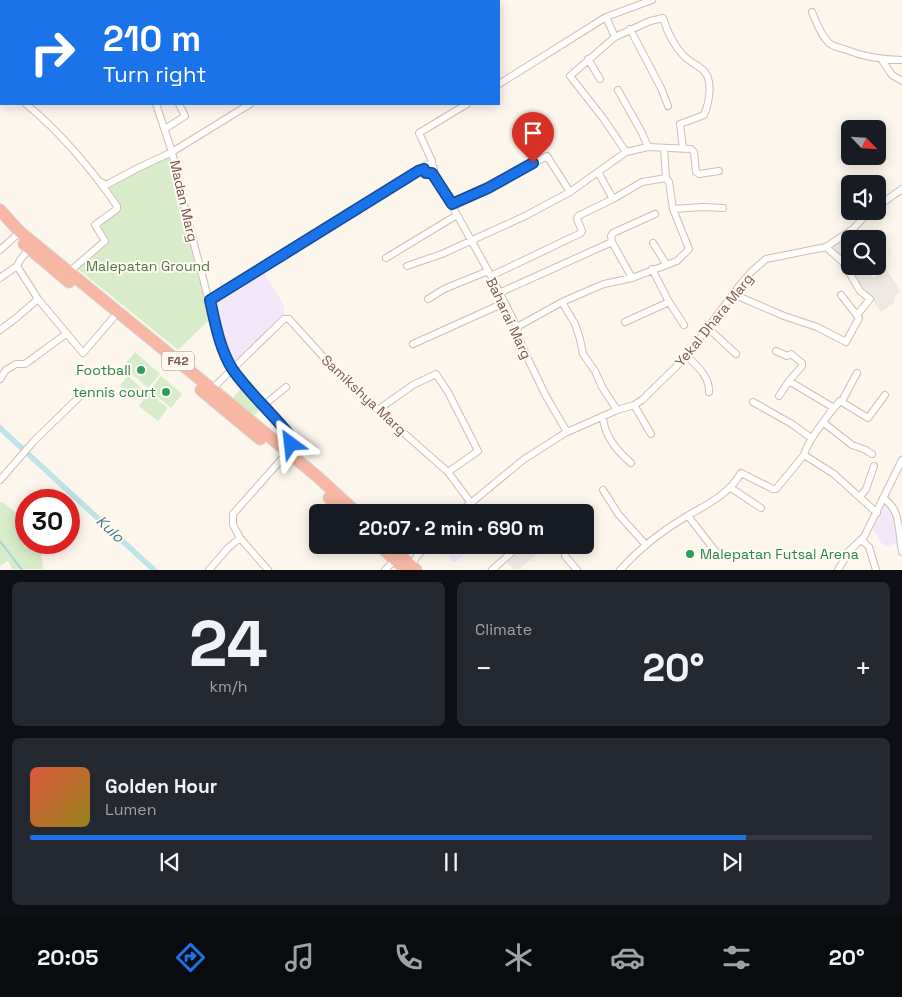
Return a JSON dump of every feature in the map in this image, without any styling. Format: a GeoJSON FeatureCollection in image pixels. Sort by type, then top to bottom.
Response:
{"type":"FeatureCollection","features":[{"type":"Feature","properties":{"kind":"highway","name":"F42"},"geometry":{"type":"LineString","coordinates":[[0,210],[30,249],[113,318],[346,504]]}},
{"type":"Feature","properties":{"kind":"highway","name":"F42"},"geometry":{"type":"LineString","coordinates":[[0,222],[69,272],[212,389],[336,504]]}},
{"type":"Feature","properties":{"kind":"highway"},"geometry":{"type":"LineString","coordinates":[[389,554],[395,560],[410,568]]}},
{"type":"Feature","properties":{"kind":"highway"},"geometry":{"type":"LineString","coordinates":[[398,554],[410,568]]}},
{"type":"Feature","properties":{"kind":"street"},"geometry":{"type":"LineString","coordinates":[[500,83],[606,17],[652,0]]}},
{"type":"Feature","properties":{"kind":"street"},"geometry":{"type":"LineString","coordinates":[[812,12],[828,43],[863,57],[882,60],[902,60]]}},
{"type":"Feature","properties":{"kind":"street"},"geometry":{"type":"LineString","coordinates":[[606,17],[614,37]]}},
{"type":"Feature","properties":{"kind":"street"},"geometry":{"type":"LineString","coordinates":[[626,152],[603,118],[570,76],[614,37],[650,21],[663,18],[678,49],[685,57],[704,71],[709,78],[708,101],[704,115],[680,124],[683,149]]}},
{"type":"Feature","properties":{"kind":"street"},"geometry":{"type":"LineString","coordinates":[[630,29],[661,88],[668,106]]}},
{"type":"Feature","properties":{"kind":"street"},"geometry":{"type":"LineString","coordinates":[[588,59],[600,79]]}},
{"type":"Feature","properties":{"kind":"street"},"geometry":{"type":"LineString","coordinates":[[882,60],[892,75],[902,81]]}},
{"type":"Feature","properties":{"kind":"street"},"geometry":{"type":"LineString","coordinates":[[618,90],[648,146]]}},
{"type":"Feature","properties":{"kind":"street"},"geometry":{"type":"LineString","coordinates":[[27,105],[40,116],[100,182],[118,208],[96,225],[105,241],[69,272]]}},
{"type":"Feature","properties":{"kind":"street","name":"Madan Marg"},"geometry":{"type":"LineString","coordinates":[[156,105],[172,152],[218,336],[232,369],[291,437],[291,444],[285,455]]}},
{"type":"Feature","properties":{"kind":"street"},"geometry":{"type":"LineString","coordinates":[[165,129],[185,116],[180,105]]}},
{"type":"Feature","properties":{"kind":"street"},"geometry":{"type":"LineString","coordinates":[[100,182],[106,185],[172,152],[248,105]]}},
{"type":"Feature","properties":{"kind":"street"},"geometry":{"type":"LineString","coordinates":[[424,169],[426,173],[432,173],[434,168],[431,165],[432,161],[419,133],[465,105]]}},
{"type":"Feature","properties":{"kind":"street"},"geometry":{"type":"LineString","coordinates":[[407,266],[442,254],[525,216],[570,192],[626,152],[648,146],[693,150],[698,173],[719,171]]}},
{"type":"Feature","properties":{"kind":"street"},"geometry":{"type":"LineString","coordinates":[[517,327],[562,302],[604,284],[632,278],[682,257],[689,249],[673,209],[669,182],[666,178],[664,148]]}},
{"type":"Feature","properties":{"kind":"street"},"geometry":{"type":"LineString","coordinates":[[452,204],[488,188],[547,156],[570,192]]}},
{"type":"Feature","properties":{"kind":"street"},"geometry":{"type":"LineString","coordinates":[[210,300],[401,181],[424,169],[426,165],[431,165]]}},
{"type":"Feature","properties":{"kind":"street"},"geometry":{"type":"LineString","coordinates":[[598,172],[613,198]]}},
{"type":"Feature","properties":{"kind":"street","name":"Baharai Marg"},"geometry":{"type":"LineString","coordinates":[[432,173],[452,204],[490,274],[517,327],[518,336],[546,396],[567,432]]}},
{"type":"Feature","properties":{"kind":"street"},"geometry":{"type":"LineString","coordinates":[[428,299],[444,289],[490,274],[581,233],[582,231],[577,219],[578,216],[642,182],[666,178]]}},
{"type":"Feature","properties":{"kind":"street"},"geometry":{"type":"LineString","coordinates":[[886,200],[902,189]]}},
{"type":"Feature","properties":{"kind":"street"},"geometry":{"type":"LineString","coordinates":[[673,209],[723,208]]}},
{"type":"Feature","properties":{"kind":"street"},"geometry":{"type":"LineString","coordinates":[[632,278],[612,242],[611,236],[613,233],[656,214]]}},
{"type":"Feature","properties":{"kind":"street"},"geometry":{"type":"LineString","coordinates":[[386,258],[457,215]]}},
{"type":"Feature","properties":{"kind":"street","name":"Yekal Dhara Marg"},"geometry":{"type":"LineString","coordinates":[[471,503],[523,460],[567,432],[617,410],[634,406],[642,400],[687,356],[732,294],[751,272],[766,259],[826,246],[853,229],[862,220]]}},
{"type":"Feature","properties":{"kind":"street"},"geometry":{"type":"LineString","coordinates":[[0,250],[18,234]]}},
{"type":"Feature","properties":{"kind":"street"},"geometry":{"type":"LineString","coordinates":[[499,293],[612,242]]}},
{"type":"Feature","properties":{"kind":"street"},"geometry":{"type":"LineString","coordinates":[[653,243],[666,264]]}},
{"type":"Feature","properties":{"kind":"street"},"geometry":{"type":"LineString","coordinates":[[826,246],[843,262],[860,291],[870,299],[857,315]]}},
{"type":"Feature","properties":{"kind":"street"},"geometry":{"type":"LineString","coordinates":[[0,278],[17,266],[30,249]]}},
{"type":"Feature","properties":{"kind":"street"},"geometry":{"type":"LineString","coordinates":[[17,266],[38,299],[83,353],[113,318]]}},
{"type":"Feature","properties":{"kind":"street"},"geometry":{"type":"LineString","coordinates":[[652,269],[668,302],[684,325]]}},
{"type":"Feature","properties":{"kind":"street"},"geometry":{"type":"LineString","coordinates":[[732,294],[777,313],[816,326],[846,342],[859,318],[841,295]]}},
{"type":"Feature","properties":{"kind":"street"},"geometry":{"type":"LineString","coordinates":[[0,330],[38,299]]}},
{"type":"Feature","properties":{"kind":"street"},"geometry":{"type":"LineString","coordinates":[[562,302],[574,324],[583,354],[617,410]]}},
{"type":"Feature","properties":{"kind":"street"},"geometry":{"type":"LineString","coordinates":[[625,322],[668,302]]}},
{"type":"Feature","properties":{"kind":"street"},"geometry":{"type":"LineString","coordinates":[[413,344],[504,303]]}},
{"type":"Feature","properties":{"kind":"street","name":"Samikshya Marg"},"geometry":{"type":"LineString","coordinates":[[212,389],[284,319],[289,319],[346,382],[379,409],[448,472],[471,503]]}},
{"type":"Feature","properties":{"kind":"street"},"geometry":{"type":"LineString","coordinates":[[709,328],[736,354]]}},
{"type":"Feature","properties":{"kind":"street"},"geometry":{"type":"LineString","coordinates":[[0,379],[6,370],[16,364],[25,364],[66,334]]}},
{"type":"Feature","properties":{"kind":"street"},"geometry":{"type":"LineString","coordinates":[[776,351],[787,356],[792,354],[802,363],[802,366],[779,396]]}},
{"type":"Feature","properties":{"kind":"street"},"geometry":{"type":"LineString","coordinates":[[687,356],[698,366],[710,384],[709,392]]}},
{"type":"Feature","properties":{"kind":"street"},"geometry":{"type":"LineString","coordinates":[[379,409],[413,385],[436,374],[448,392],[478,451],[448,472]]}},
{"type":"Feature","properties":{"kind":"street"},"geometry":{"type":"LineString","coordinates":[[620,570],[646,546],[731,488],[741,473],[776,489],[804,455],[811,438],[834,408],[842,401],[857,374]]}},
{"type":"Feature","properties":{"kind":"street"},"geometry":{"type":"LineString","coordinates":[[789,381],[834,408]]}},
{"type":"Feature","properties":{"kind":"street"},"geometry":{"type":"LineString","coordinates":[[263,406],[286,387]]}},
{"type":"Feature","properties":{"kind":"street"},"geometry":{"type":"LineString","coordinates":[[842,401],[868,418],[886,395]]}},
{"type":"Feature","properties":{"kind":"street"},"geometry":{"type":"LineString","coordinates":[[0,480],[34,441],[78,398]]}},
{"type":"Feature","properties":{"kind":"street"},"geometry":{"type":"LineString","coordinates":[[753,402],[792,424],[811,438]]}},
{"type":"Feature","properties":{"kind":"street"},"geometry":{"type":"LineString","coordinates":[[634,406],[651,434]]}},
{"type":"Feature","properties":{"kind":"street"},"geometry":{"type":"LineString","coordinates":[[603,417],[607,434],[614,446],[631,463]]}},
{"type":"Feature","properties":{"kind":"street"},"geometry":{"type":"LineString","coordinates":[[824,423],[852,445],[872,454]]}},
{"type":"Feature","properties":{"kind":"street"},"geometry":{"type":"LineString","coordinates":[[268,570],[240,538],[232,525],[233,514],[285,455]]}},
{"type":"Feature","properties":{"kind":"street"},"geometry":{"type":"LineString","coordinates":[[804,455],[834,474],[877,513]]}},
{"type":"Feature","properties":{"kind":"street"},"geometry":{"type":"LineString","coordinates":[[838,570],[849,551],[862,540],[902,460]]}},
{"type":"Feature","properties":{"kind":"street"},"geometry":{"type":"LineString","coordinates":[[860,497],[866,488],[874,466]]}},
{"type":"Feature","properties":{"kind":"street"},"geometry":{"type":"LineString","coordinates":[[731,488],[761,508]]}},
{"type":"Feature","properties":{"kind":"street"},"geometry":{"type":"LineString","coordinates":[[603,490],[619,515],[646,546]]}},
{"type":"Feature","properties":{"kind":"street"},"geometry":{"type":"LineString","coordinates":[[883,498],[896,511],[902,552]]}},
{"type":"Feature","properties":{"kind":"street"},"geometry":{"type":"LineString","coordinates":[[688,516],[716,552]]}},
{"type":"Feature","properties":{"kind":"street"},"geometry":{"type":"LineString","coordinates":[[209,570],[228,548],[240,538]]}},
{"type":"Feature","properties":{"kind":"street"},"geometry":{"type":"LineString","coordinates":[[862,540],[869,547],[876,570]]}},
{"type":"Feature","properties":{"kind":"street"},"geometry":{"type":"LineString","coordinates":[[410,568],[419,554]]}},
{"type":"Feature","properties":{"kind":"street"},"geometry":{"type":"LineString","coordinates":[[492,570],[510,554]]}},
{"type":"Feature","properties":{"kind":"street"},"geometry":{"type":"LineString","coordinates":[[565,556],[577,570]]}},
{"type":"Feature","properties":{"kind":"street"},"geometry":{"type":"LineString","coordinates":[[385,570],[395,560]]}},
{"type":"Feature","properties":{"kind":"shaded area"},"geometry":{"type":"Polygon","coordinates":[[[841,238],[841,255],[829,245],[841,238]]]}},
{"type":"Feature","properties":{"kind":"shaded area"},"geometry":{"type":"Polygon","coordinates":[[[886,269],[901,291],[895,296],[894,303],[881,312],[872,299],[859,286],[853,275],[871,275],[873,278],[877,275],[886,275],[886,269]]]}},
{"type":"Feature","properties":{"kind":"shaded area"},"geometry":{"type":"Polygon","coordinates":[[[264,273],[285,307],[283,318],[233,363],[223,342],[214,307],[217,299],[264,273]]]}},
{"type":"Feature","properties":{"kind":"shaded area"},"geometry":{"type":"Polygon","coordinates":[[[886,502],[894,513],[898,541],[888,547],[884,546],[873,529],[886,502]]]}},
{"type":"Feature","properties":{"kind":"shaded area"},"geometry":{"type":"Polygon","coordinates":[[[446,554],[464,554],[454,563],[446,554]]]}},
{"type":"Feature","properties":{"kind":"shaded area"},"geometry":{"type":"Polygon","coordinates":[[[512,554],[538,554],[521,567],[522,569],[513,569],[507,562],[514,556],[512,554]]]}},
{"type":"Feature","properties":{"kind":"green space","name":"Malepatan Ground"},"geometry":{"type":"Polygon","coordinates":[[[169,154],[177,199],[210,319],[178,350],[78,269],[109,240],[97,222],[118,206],[118,200],[109,188],[169,154]]]}},
{"type":"Feature","properties":{"kind":"green space","name":"Football"},"geometry":{"type":"Polygon","coordinates":[[[135,352],[160,374],[148,388],[123,366],[135,352]]]}},
{"type":"Feature","properties":{"kind":"green space"},"geometry":{"type":"Polygon","coordinates":[[[128,376],[143,390],[136,399],[120,385],[128,376]]]}},
{"type":"Feature","properties":{"kind":"green space","name":"tennis court"},"geometry":{"type":"Polygon","coordinates":[[[161,376],[182,394],[171,408],[150,390],[161,376]]]}},
{"type":"Feature","properties":{"kind":"green space"},"geometry":{"type":"Polygon","coordinates":[[[241,388],[260,409],[253,417],[232,399],[241,388]]]}},
{"type":"Feature","properties":{"kind":"green space"},"geometry":{"type":"Polygon","coordinates":[[[149,393],[168,408],[158,421],[139,406],[149,393]]]}},
{"type":"Feature","properties":{"kind":"green space"},"geometry":{"type":"Polygon","coordinates":[[[0,502],[15,512],[15,554],[41,554],[43,569],[12,569],[8,561],[0,566],[0,502]]]}},
{"type":"Feature","properties":{"kind":"waterway","name":"Kulo"},"geometry":{"type":"LineString","coordinates":[[0,428],[154,570]]}},
{"type":"Feature","properties":{"kind":"waterway"},"geometry":{"type":"LineString","coordinates":[[0,541],[22,570]]}},
{"type":"Feature","properties":{"kind":"place","name":"Football"},"geometry":{"type":"Point","coordinates":[141,370]}},
{"type":"Feature","properties":{"kind":"place","name":"tennis court"},"geometry":{"type":"Point","coordinates":[166,392]}},
{"type":"Feature","properties":{"kind":"place","name":"Malepatan Futsal Arena"},"geometry":{"type":"Point","coordinates":[690,554]}},
{"type":"Feature","properties":{"kind":"route"},"geometry":{"type":"LineString","coordinates":[[291,444],[291,437],[287,431],[232,369],[218,336],[210,300],[418,171],[424,169],[426,173],[432,173],[452,204],[488,188],[533,163]]}}]}
